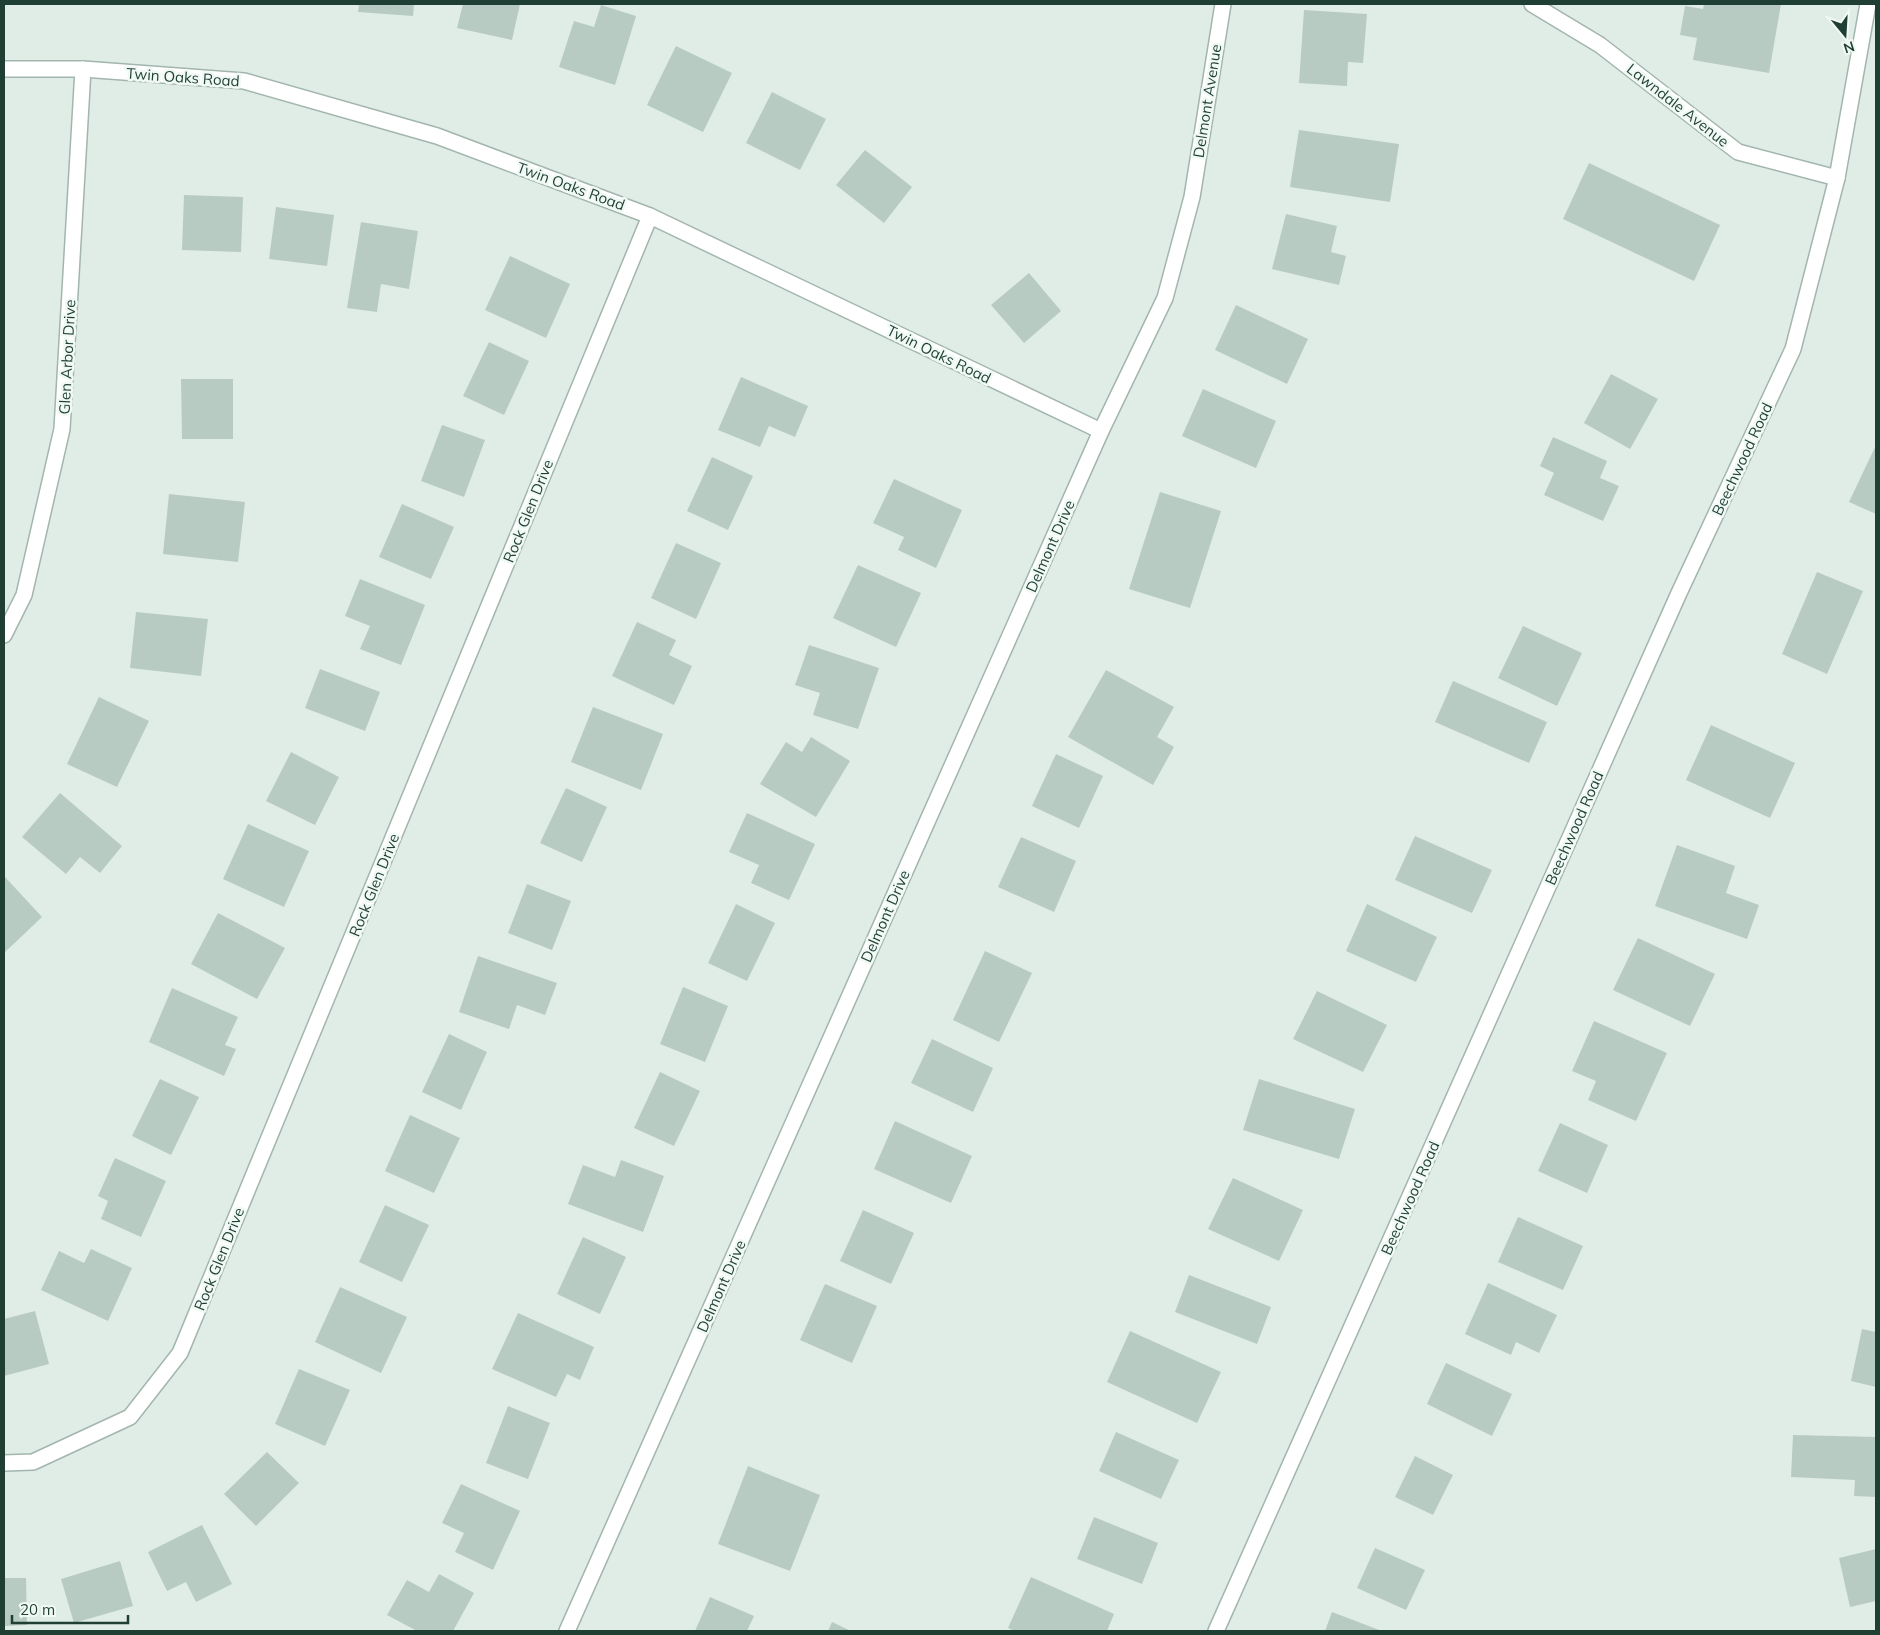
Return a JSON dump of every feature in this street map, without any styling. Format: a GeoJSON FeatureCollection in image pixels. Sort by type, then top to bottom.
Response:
{"type":"FeatureCollection","features":[{"type":"Feature","properties":{"kind":"street","name":"Delmont Avenue"},"geometry":{"type":"LineString","coordinates":[[1192,197],[1223,4]]}},
{"type":"Feature","properties":{"kind":"street","name":"Lawndale Avenue"},"geometry":{"type":"LineString","coordinates":[[1532,4],[1600,45],[1738,152],[1837,178]]}},
{"type":"Feature","properties":{"kind":"street","name":"Beechwood Road"},"geometry":{"type":"LineString","coordinates":[[1216,1631],[1675,602],[1793,349],[1837,178],[1868,4]]}},
{"type":"Feature","properties":{"kind":"street","name":"Twin Oaks Road"},"geometry":{"type":"LineString","coordinates":[[4,69],[83,69],[244,81],[437,136],[650,216],[1101,431]]}},
{"type":"Feature","properties":{"kind":"street","name":"Glen Arbor Drive"},"geometry":{"type":"LineString","coordinates":[[4,636],[24,595],[62,429],[83,69]]}},
{"type":"Feature","properties":{"kind":"street","name":"Delmont Drive"},"geometry":{"type":"LineString","coordinates":[[567,1631],[1101,431],[1165,298],[1192,197]]}},
{"type":"Feature","properties":{"kind":"street","name":"Rock Glen Drive"},"geometry":{"type":"LineString","coordinates":[[4,1463],[33,1462],[130,1416],[180,1353],[650,216]]}},
{"type":"Feature","properties":{"kind":"building"},"geometry":{"type":"Polygon","coordinates":[[[359,4],[414,4],[413,16],[358,12],[359,4]]]}},
{"type":"Feature","properties":{"kind":"building"},"geometry":{"type":"Polygon","coordinates":[[[463,4],[520,4],[512,40],[457,28],[463,4]]]}},
{"type":"Feature","properties":{"kind":"building"},"geometry":{"type":"Polygon","coordinates":[[[1704,4],[1781,4],[1769,73],[1693,60],[1697,38],[1680,35],[1685,6],[1703,9],[1704,4]]]}},
{"type":"Feature","properties":{"kind":"building"},"geometry":{"type":"Polygon","coordinates":[[[601,5],[636,16],[615,85],[559,67],[574,21],[594,27],[601,5]]]}},
{"type":"Feature","properties":{"kind":"building"},"geometry":{"type":"Polygon","coordinates":[[[1304,10],[1367,14],[1363,63],[1348,62],[1347,86],[1299,83],[1304,10]]]}},
{"type":"Feature","properties":{"kind":"building"},"geometry":{"type":"Polygon","coordinates":[[[676,46],[732,73],[703,132],[647,105],[676,46]]]}},
{"type":"Feature","properties":{"kind":"building"},"geometry":{"type":"Polygon","coordinates":[[[772,92],[826,119],[800,170],[746,143],[772,92]]]}},
{"type":"Feature","properties":{"kind":"building"},"geometry":{"type":"Polygon","coordinates":[[[1299,130],[1399,144],[1390,202],[1290,187],[1299,130]]]}},
{"type":"Feature","properties":{"kind":"building"},"geometry":{"type":"Polygon","coordinates":[[[865,150],[912,187],[884,223],[836,185],[865,150]]]}},
{"type":"Feature","properties":{"kind":"building"},"geometry":{"type":"Polygon","coordinates":[[[1589,163],[1720,225],[1694,281],[1563,219],[1589,163]]]}},
{"type":"Feature","properties":{"kind":"building"},"geometry":{"type":"Polygon","coordinates":[[[184,195],[243,197],[241,252],[182,250],[184,195]]]}},
{"type":"Feature","properties":{"kind":"building"},"geometry":{"type":"Polygon","coordinates":[[[276,207],[334,215],[327,266],[269,259],[276,207]]]}},
{"type":"Feature","properties":{"kind":"building"},"geometry":{"type":"Polygon","coordinates":[[[1286,214],[1337,226],[1331,252],[1346,256],[1339,285],[1272,269],[1286,214]]]}},
{"type":"Feature","properties":{"kind":"building"},"geometry":{"type":"Polygon","coordinates":[[[361,222],[418,231],[409,289],[381,284],[377,312],[347,308],[361,222]]]}},
{"type":"Feature","properties":{"kind":"building"},"geometry":{"type":"Polygon","coordinates":[[[510,256],[570,284],[546,338],[485,310],[510,256]]]}},
{"type":"Feature","properties":{"kind":"building"},"geometry":{"type":"Polygon","coordinates":[[[1029,273],[1061,311],[1024,343],[991,305],[1029,273]]]}},
{"type":"Feature","properties":{"kind":"building"},"geometry":{"type":"Polygon","coordinates":[[[1236,305],[1308,339],[1287,384],[1215,350],[1236,305]]]}},
{"type":"Feature","properties":{"kind":"building"},"geometry":{"type":"Polygon","coordinates":[[[489,342],[529,361],[504,415],[463,396],[489,342]]]}},
{"type":"Feature","properties":{"kind":"building"},"geometry":{"type":"Polygon","coordinates":[[[1611,374],[1658,399],[1630,449],[1584,423],[1611,374]]]}},
{"type":"Feature","properties":{"kind":"building"},"geometry":{"type":"Polygon","coordinates":[[[741,377],[808,406],[795,437],[769,426],[760,447],[718,430],[741,377]]]}},
{"type":"Feature","properties":{"kind":"building"},"geometry":{"type":"Polygon","coordinates":[[[181,379],[233,379],[233,439],[182,439],[181,379]]]}},
{"type":"Feature","properties":{"kind":"building"},"geometry":{"type":"Polygon","coordinates":[[[1203,389],[1276,421],[1256,468],[1182,436],[1203,389]]]}},
{"type":"Feature","properties":{"kind":"building"},"geometry":{"type":"Polygon","coordinates":[[[442,425],[485,440],[464,497],[421,481],[442,425]]]}},
{"type":"Feature","properties":{"kind":"building"},"geometry":{"type":"Polygon","coordinates":[[[1553,437],[1607,461],[1600,478],[1619,486],[1603,521],[1544,495],[1554,473],[1540,466],[1553,437]]]}},
{"type":"Feature","properties":{"kind":"building"},"geometry":{"type":"Polygon","coordinates":[[[1876,445],[1876,514],[1849,502],[1876,445]]]}},
{"type":"Feature","properties":{"kind":"building"},"geometry":{"type":"Polygon","coordinates":[[[712,457],[753,476],[728,530],[687,511],[712,457]]]}},
{"type":"Feature","properties":{"kind":"building"},"geometry":{"type":"Polygon","coordinates":[[[894,479],[962,510],[936,568],[898,550],[904,537],[873,523],[894,479]]]}},
{"type":"Feature","properties":{"kind":"building"},"geometry":{"type":"Polygon","coordinates":[[[1160,492],[1221,511],[1190,608],[1129,589],[1160,492]]]}},
{"type":"Feature","properties":{"kind":"building"},"geometry":{"type":"Polygon","coordinates":[[[169,494],[245,502],[238,562],[163,554],[169,494]]]}},
{"type":"Feature","properties":{"kind":"building"},"geometry":{"type":"Polygon","coordinates":[[[402,504],[454,527],[431,579],[379,557],[402,504]]]}},
{"type":"Feature","properties":{"kind":"building"},"geometry":{"type":"Polygon","coordinates":[[[676,543],[721,563],[696,619],[651,598],[676,543]]]}},
{"type":"Feature","properties":{"kind":"building"},"geometry":{"type":"Polygon","coordinates":[[[858,565],[921,593],[896,647],[833,618],[858,565]]]}},
{"type":"Feature","properties":{"kind":"building"},"geometry":{"type":"Polygon","coordinates":[[[1817,572],[1863,591],[1827,674],[1782,654],[1817,572]]]}},
{"type":"Feature","properties":{"kind":"building"},"geometry":{"type":"Polygon","coordinates":[[[360,579],[425,605],[401,665],[360,649],[370,626],[345,616],[360,579]]]}},
{"type":"Feature","properties":{"kind":"building"},"geometry":{"type":"Polygon","coordinates":[[[136,612],[208,619],[201,676],[130,668],[136,612]]]}},
{"type":"Feature","properties":{"kind":"building"},"geometry":{"type":"Polygon","coordinates":[[[637,622],[676,640],[669,655],[692,666],[674,705],[612,676],[637,622]]]}},
{"type":"Feature","properties":{"kind":"building"},"geometry":{"type":"Polygon","coordinates":[[[1523,626],[1582,653],[1557,706],[1498,678],[1523,626]]]}},
{"type":"Feature","properties":{"kind":"building"},"geometry":{"type":"Polygon","coordinates":[[[809,645],[879,668],[858,729],[813,715],[820,693],[795,685],[809,645]]]}},
{"type":"Feature","properties":{"kind":"building"},"geometry":{"type":"Polygon","coordinates":[[[320,669],[380,692],[365,731],[305,708],[320,669]]]}},
{"type":"Feature","properties":{"kind":"building"},"geometry":{"type":"Polygon","coordinates":[[[1106,670],[1174,707],[1157,737],[1174,747],[1153,785],[1068,737],[1106,670]]]}},
{"type":"Feature","properties":{"kind":"building"},"geometry":{"type":"Polygon","coordinates":[[[1453,681],[1547,722],[1529,763],[1435,722],[1453,681]]]}},
{"type":"Feature","properties":{"kind":"building"},"geometry":{"type":"Polygon","coordinates":[[[99,697],[149,721],[117,787],[67,764],[99,697]]]}},
{"type":"Feature","properties":{"kind":"building"},"geometry":{"type":"Polygon","coordinates":[[[593,707],[663,734],[641,790],[571,762],[593,707]]]}},
{"type":"Feature","properties":{"kind":"building"},"geometry":{"type":"Polygon","coordinates":[[[1711,725],[1795,763],[1770,818],[1686,780],[1711,725]]]}},
{"type":"Feature","properties":{"kind":"building"},"geometry":{"type":"Polygon","coordinates":[[[811,737],[850,761],[816,817],[760,784],[786,742],[802,752],[811,737]]]}},
{"type":"Feature","properties":{"kind":"building"},"geometry":{"type":"Polygon","coordinates":[[[291,752],[339,777],[315,825],[266,801],[291,752]]]}},
{"type":"Feature","properties":{"kind":"building"},"geometry":{"type":"Polygon","coordinates":[[[1056,754],[1103,776],[1079,828],[1032,806],[1056,754]]]}},
{"type":"Feature","properties":{"kind":"building"},"geometry":{"type":"Polygon","coordinates":[[[566,788],[607,807],[582,862],[540,843],[566,788]]]}},
{"type":"Feature","properties":{"kind":"building"},"geometry":{"type":"Polygon","coordinates":[[[60,793],[122,846],[100,873],[80,857],[66,874],[22,837],[60,793]]]}},
{"type":"Feature","properties":{"kind":"building"},"geometry":{"type":"Polygon","coordinates":[[[747,813],[815,844],[789,900],[751,883],[759,865],[729,852],[747,813]]]}},
{"type":"Feature","properties":{"kind":"building"},"geometry":{"type":"Polygon","coordinates":[[[248,824],[309,851],[284,907],[223,879],[248,824]]]}},
{"type":"Feature","properties":{"kind":"building"},"geometry":{"type":"Polygon","coordinates":[[[1415,836],[1492,870],[1472,913],[1395,880],[1415,836]]]}},
{"type":"Feature","properties":{"kind":"building"},"geometry":{"type":"Polygon","coordinates":[[[1021,837],[1076,861],[1054,912],[998,887],[1021,837]]]}},
{"type":"Feature","properties":{"kind":"building"},"geometry":{"type":"Polygon","coordinates":[[[1677,845],[1735,866],[1726,893],[1759,905],[1747,939],[1655,906],[1677,845]]]}},
{"type":"Feature","properties":{"kind":"building"},"geometry":{"type":"Polygon","coordinates":[[[4,878],[42,917],[4,953],[4,878]]]}},
{"type":"Feature","properties":{"kind":"building"},"geometry":{"type":"Polygon","coordinates":[[[527,884],[571,901],[552,950],[508,933],[527,884]]]}},
{"type":"Feature","properties":{"kind":"building"},"geometry":{"type":"Polygon","coordinates":[[[736,904],[775,923],[747,981],[708,963],[736,904]]]}},
{"type":"Feature","properties":{"kind":"building"},"geometry":{"type":"Polygon","coordinates":[[[1367,904],[1437,937],[1416,982],[1346,951],[1367,904]]]}},
{"type":"Feature","properties":{"kind":"building"},"geometry":{"type":"Polygon","coordinates":[[[218,913],[285,948],[257,999],[191,964],[218,913]]]}},
{"type":"Feature","properties":{"kind":"building"},"geometry":{"type":"Polygon","coordinates":[[[1638,938],[1715,974],[1690,1026],[1613,990],[1638,938]]]}},
{"type":"Feature","properties":{"kind":"building"},"geometry":{"type":"Polygon","coordinates":[[[985,951],[1032,973],[999,1042],[953,1020],[985,951]]]}},
{"type":"Feature","properties":{"kind":"building"},"geometry":{"type":"Polygon","coordinates":[[[478,956],[557,983],[545,1015],[517,1005],[509,1029],[459,1012],[478,956]]]}},
{"type":"Feature","properties":{"kind":"building"},"geometry":{"type":"Polygon","coordinates":[[[683,987],[728,1006],[705,1062],[660,1044],[683,987]]]}},
{"type":"Feature","properties":{"kind":"building"},"geometry":{"type":"Polygon","coordinates":[[[172,988],[238,1017],[225,1045],[236,1049],[224,1076],[149,1042],[172,988]]]}},
{"type":"Feature","properties":{"kind":"building"},"geometry":{"type":"Polygon","coordinates":[[[1317,991],[1387,1025],[1363,1072],[1293,1039],[1317,991]]]}},
{"type":"Feature","properties":{"kind":"building"},"geometry":{"type":"Polygon","coordinates":[[[1594,1021],[1667,1053],[1636,1121],[1588,1100],[1596,1081],[1572,1071],[1594,1021]]]}},
{"type":"Feature","properties":{"kind":"building"},"geometry":{"type":"Polygon","coordinates":[[[449,1034],[487,1052],[461,1110],[422,1092],[449,1034]]]}},
{"type":"Feature","properties":{"kind":"building"},"geometry":{"type":"Polygon","coordinates":[[[932,1039],[993,1068],[973,1112],[911,1083],[932,1039]]]}},
{"type":"Feature","properties":{"kind":"building"},"geometry":{"type":"Polygon","coordinates":[[[660,1072],[700,1091],[674,1146],[634,1128],[660,1072]]]}},
{"type":"Feature","properties":{"kind":"building"},"geometry":{"type":"Polygon","coordinates":[[[160,1079],[199,1097],[171,1155],[132,1136],[160,1079]]]}},
{"type":"Feature","properties":{"kind":"building"},"geometry":{"type":"Polygon","coordinates":[[[1259,1079],[1355,1109],[1339,1159],[1243,1130],[1259,1079]]]}},
{"type":"Feature","properties":{"kind":"building"},"geometry":{"type":"Polygon","coordinates":[[[410,1115],[460,1138],[434,1193],[385,1171],[410,1115]]]}},
{"type":"Feature","properties":{"kind":"building"},"geometry":{"type":"Polygon","coordinates":[[[895,1121],[972,1156],[951,1203],[874,1169],[895,1121]]]}},
{"type":"Feature","properties":{"kind":"building"},"geometry":{"type":"Polygon","coordinates":[[[1560,1123],[1608,1145],[1587,1193],[1538,1171],[1560,1123]]]}},
{"type":"Feature","properties":{"kind":"building"},"geometry":{"type":"Polygon","coordinates":[[[115,1158],[166,1181],[141,1237],[101,1219],[108,1201],[98,1196],[115,1158]]]}},
{"type":"Feature","properties":{"kind":"building"},"geometry":{"type":"Polygon","coordinates":[[[621,1160],[664,1176],[643,1232],[568,1204],[583,1165],[615,1177],[621,1160]]]}},
{"type":"Feature","properties":{"kind":"building"},"geometry":{"type":"Polygon","coordinates":[[[1233,1178],[1303,1210],[1279,1261],[1208,1229],[1233,1178]]]}},
{"type":"Feature","properties":{"kind":"building"},"geometry":{"type":"Polygon","coordinates":[[[385,1205],[429,1225],[402,1282],[359,1262],[385,1205]]]}},
{"type":"Feature","properties":{"kind":"building"},"geometry":{"type":"Polygon","coordinates":[[[863,1210],[914,1233],[891,1284],[840,1261],[863,1210]]]}},
{"type":"Feature","properties":{"kind":"building"},"geometry":{"type":"Polygon","coordinates":[[[1518,1217],[1583,1246],[1563,1290],[1498,1262],[1518,1217]]]}},
{"type":"Feature","properties":{"kind":"building"},"geometry":{"type":"Polygon","coordinates":[[[583,1237],[626,1257],[600,1314],[557,1294],[583,1237]]]}},
{"type":"Feature","properties":{"kind":"building"},"geometry":{"type":"Polygon","coordinates":[[[91,1249],[132,1268],[108,1321],[41,1290],[59,1251],[84,1263],[91,1249]]]}},
{"type":"Feature","properties":{"kind":"building"},"geometry":{"type":"Polygon","coordinates":[[[1189,1275],[1271,1307],[1257,1344],[1175,1312],[1189,1275]]]}},
{"type":"Feature","properties":{"kind":"building"},"geometry":{"type":"Polygon","coordinates":[[[1488,1283],[1557,1315],[1539,1353],[1516,1342],[1511,1355],[1465,1334],[1488,1283]]]}},
{"type":"Feature","properties":{"kind":"building"},"geometry":{"type":"Polygon","coordinates":[[[825,1284],[877,1306],[852,1363],[800,1340],[825,1284]]]}},
{"type":"Feature","properties":{"kind":"building"},"geometry":{"type":"Polygon","coordinates":[[[340,1287],[407,1317],[381,1373],[315,1342],[340,1287]]]}},
{"type":"Feature","properties":{"kind":"building"},"geometry":{"type":"Polygon","coordinates":[[[35,1311],[49,1364],[4,1376],[4,1319],[35,1311]]]}},
{"type":"Feature","properties":{"kind":"building"},"geometry":{"type":"Polygon","coordinates":[[[518,1313],[594,1347],[580,1380],[567,1374],[556,1397],[492,1369],[518,1313]]]}},
{"type":"Feature","properties":{"kind":"building"},"geometry":{"type":"Polygon","coordinates":[[[1862,1329],[1876,1332],[1876,1387],[1851,1381],[1862,1329]]]}},
{"type":"Feature","properties":{"kind":"building"},"geometry":{"type":"Polygon","coordinates":[[[1130,1331],[1221,1372],[1197,1423],[1107,1382],[1130,1331]]]}},
{"type":"Feature","properties":{"kind":"building"},"geometry":{"type":"Polygon","coordinates":[[[1446,1363],[1512,1394],[1492,1436],[1427,1404],[1446,1363]]]}},
{"type":"Feature","properties":{"kind":"building"},"geometry":{"type":"Polygon","coordinates":[[[299,1369],[350,1390],[325,1446],[275,1424],[299,1369]]]}},
{"type":"Feature","properties":{"kind":"building"},"geometry":{"type":"Polygon","coordinates":[[[508,1406],[550,1423],[528,1479],[486,1463],[508,1406]]]}},
{"type":"Feature","properties":{"kind":"building"},"geometry":{"type":"Polygon","coordinates":[[[1116,1432],[1179,1460],[1161,1499],[1099,1471],[1116,1432]]]}},
{"type":"Feature","properties":{"kind":"building"},"geometry":{"type":"Polygon","coordinates":[[[1793,1435],[1876,1437],[1876,1497],[1854,1496],[1855,1480],[1791,1477],[1793,1435]]]}},
{"type":"Feature","properties":{"kind":"building"},"geometry":{"type":"Polygon","coordinates":[[[267,1452],[299,1483],[256,1526],[224,1494],[267,1452]]]}},
{"type":"Feature","properties":{"kind":"building"},"geometry":{"type":"Polygon","coordinates":[[[1415,1456],[1453,1475],[1433,1515],[1395,1497],[1415,1456]]]}},
{"type":"Feature","properties":{"kind":"building"},"geometry":{"type":"Polygon","coordinates":[[[748,1466],[820,1495],[790,1571],[718,1544],[748,1466]]]}},
{"type":"Feature","properties":{"kind":"building"},"geometry":{"type":"Polygon","coordinates":[[[461,1484],[520,1511],[493,1570],[455,1552],[464,1533],[442,1523],[461,1484]]]}},
{"type":"Feature","properties":{"kind":"building"},"geometry":{"type":"Polygon","coordinates":[[[1094,1517],[1158,1543],[1142,1584],[1077,1559],[1094,1517]]]}},
{"type":"Feature","properties":{"kind":"building"},"geometry":{"type":"Polygon","coordinates":[[[202,1525],[232,1584],[196,1602],[186,1582],[167,1591],[148,1552],[202,1525]]]}},
{"type":"Feature","properties":{"kind":"building"},"geometry":{"type":"Polygon","coordinates":[[[1375,1548],[1425,1570],[1406,1610],[1357,1588],[1375,1548]]]}},
{"type":"Feature","properties":{"kind":"building"},"geometry":{"type":"Polygon","coordinates":[[[1876,1549],[1876,1601],[1850,1607],[1839,1558],[1876,1549]]]}},
{"type":"Feature","properties":{"kind":"building"},"geometry":{"type":"Polygon","coordinates":[[[120,1561],[133,1606],[74,1623],[61,1579],[120,1561]]]}},
{"type":"Feature","properties":{"kind":"building"},"geometry":{"type":"Polygon","coordinates":[[[439,1574],[474,1593],[453,1631],[417,1631],[387,1615],[407,1580],[429,1592],[439,1574]]]}},
{"type":"Feature","properties":{"kind":"building"},"geometry":{"type":"Polygon","coordinates":[[[1031,1577],[1114,1614],[1107,1631],[1015,1631],[1008,1628],[1031,1577]]]}},
{"type":"Feature","properties":{"kind":"building"},"geometry":{"type":"Polygon","coordinates":[[[4,1578],[26,1578],[27,1625],[4,1626],[4,1578]]]}},
{"type":"Feature","properties":{"kind":"building"},"geometry":{"type":"Polygon","coordinates":[[[710,1597],[754,1616],[747,1631],[695,1631],[710,1597]]]}},
{"type":"Feature","properties":{"kind":"building"},"geometry":{"type":"Polygon","coordinates":[[[1332,1612],[1382,1631],[1325,1631],[1332,1612]]]}},
{"type":"Feature","properties":{"kind":"building"},"geometry":{"type":"Polygon","coordinates":[[[832,1622],[851,1631],[828,1631],[832,1622]]]}}]}
